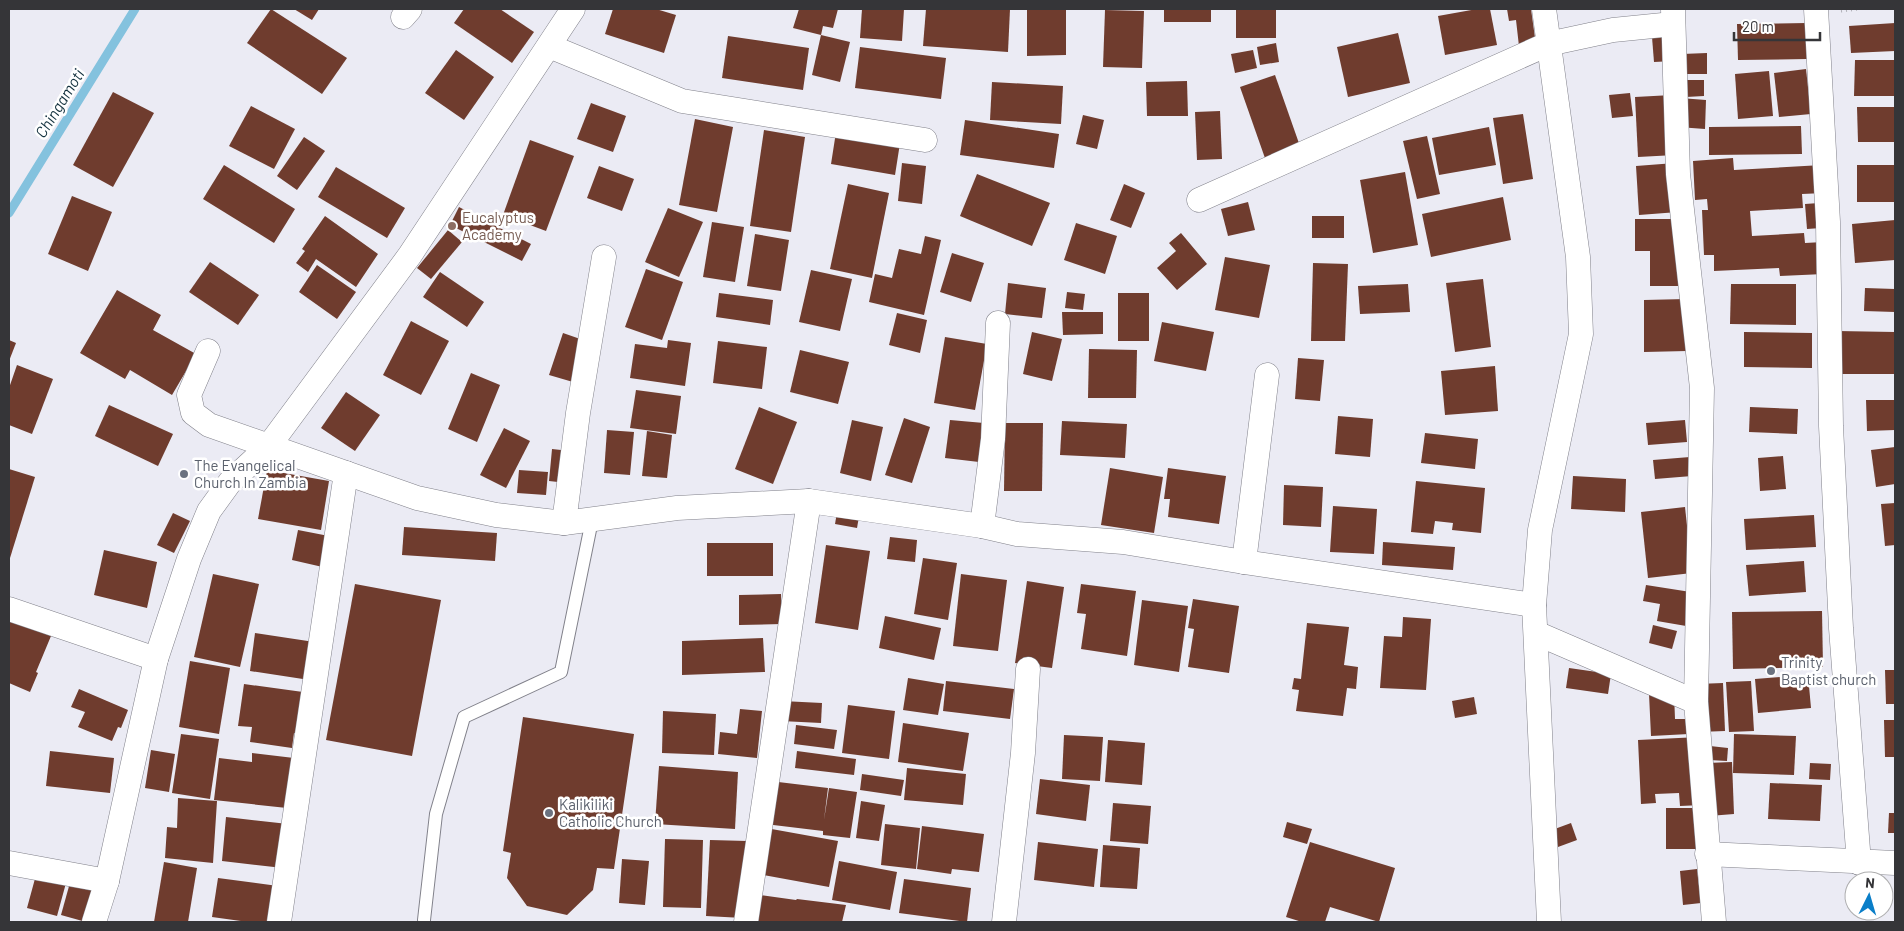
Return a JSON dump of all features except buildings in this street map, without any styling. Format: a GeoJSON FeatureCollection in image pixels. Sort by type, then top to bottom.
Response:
{"type":"FeatureCollection","features":[{"type":"Feature","properties":{"kind":"street"},"geometry":{"type":"LineString","coordinates":[[94,922],[107,880],[156,659],[189,559],[209,511],[230,482],[268,447],[410,254],[573,9]]}},
{"type":"Feature","properties":{"kind":"street"},"geometry":{"type":"LineString","coordinates":[[1544,9],[1578,257],[1581,334],[1540,530],[1534,605],[1549,922]]}},
{"type":"Feature","properties":{"kind":"street"},"geometry":{"type":"LineString","coordinates":[[1816,9],[1828,222],[1834,484],[1841,628],[1859,863]]}},
{"type":"Feature","properties":{"kind":"street"},"geometry":{"type":"LineString","coordinates":[[1199,200],[1548,44],[1673,16],[1678,174],[1702,388],[1696,702],[1714,922]]}},
{"type":"Feature","properties":{"kind":"street"},"geometry":{"type":"LineString","coordinates":[[549,46],[682,101],[925,140]]}},
{"type":"Feature","properties":{"kind":"street"},"geometry":{"type":"LineString","coordinates":[[564,523],[578,413],[604,257]]}},
{"type":"Feature","properties":{"kind":"street"},"geometry":{"type":"LineString","coordinates":[[982,526],[993,439],[998,323]]}},
{"type":"Feature","properties":{"kind":"street"},"geometry":{"type":"LineString","coordinates":[[208,351],[202,370],[189,395],[193,413],[209,425],[417,498],[496,515],[564,523],[677,508],[809,501],[982,526],[1017,534],[1123,542],[1534,605]]}},
{"type":"Feature","properties":{"kind":"street"},"geometry":{"type":"LineString","coordinates":[[1244,562],[1266,375]]}},
{"type":"Feature","properties":{"kind":"street"},"geometry":{"type":"LineString","coordinates":[[279,922],[346,473]]}},
{"type":"Feature","properties":{"kind":"street"},"geometry":{"type":"LineString","coordinates":[[746,922],[809,501]]}},
{"type":"Feature","properties":{"kind":"street"},"geometry":{"type":"LineString","coordinates":[[9,609],[156,659]]}},
{"type":"Feature","properties":{"kind":"street"},"geometry":{"type":"LineString","coordinates":[[1536,633],[1696,702]]}},
{"type":"Feature","properties":{"kind":"street"},"geometry":{"type":"LineString","coordinates":[[1004,922],[1023,753],[1028,669]]}},
{"type":"Feature","properties":{"kind":"street"},"geometry":{"type":"LineString","coordinates":[[1707,854],[1859,863],[1895,863]]}},
{"type":"Feature","properties":{"kind":"street"},"geometry":{"type":"LineString","coordinates":[[9,863],[107,880]]}},
{"type":"Feature","properties":{"kind":"lane"},"geometry":{"type":"LineString","coordinates":[[424,920],[436,814],[464,717],[560,672],[592,520]]}},
{"type":"Feature","properties":{"kind":"waterway","name":"Chingamoti"},"geometry":{"type":"LineString","coordinates":[[9,213],[135,9]]}},
{"type":"Feature","properties":{"kind":"place","name":"Eucalyptus Academy"},"geometry":{"type":"Point","coordinates":[452,226]}},
{"type":"Feature","properties":{"kind":"place","name":"The Evangelical Church In Zambia"},"geometry":{"type":"Point","coordinates":[184,474]}},
{"type":"Feature","properties":{"kind":"place","name":"Trinity Baptist church"},"geometry":{"type":"Point","coordinates":[1771,671]}},
{"type":"Feature","properties":{"kind":"place","name":"Kalikiliki Catholic Church"},"geometry":{"type":"Point","coordinates":[549,813]}}]}
